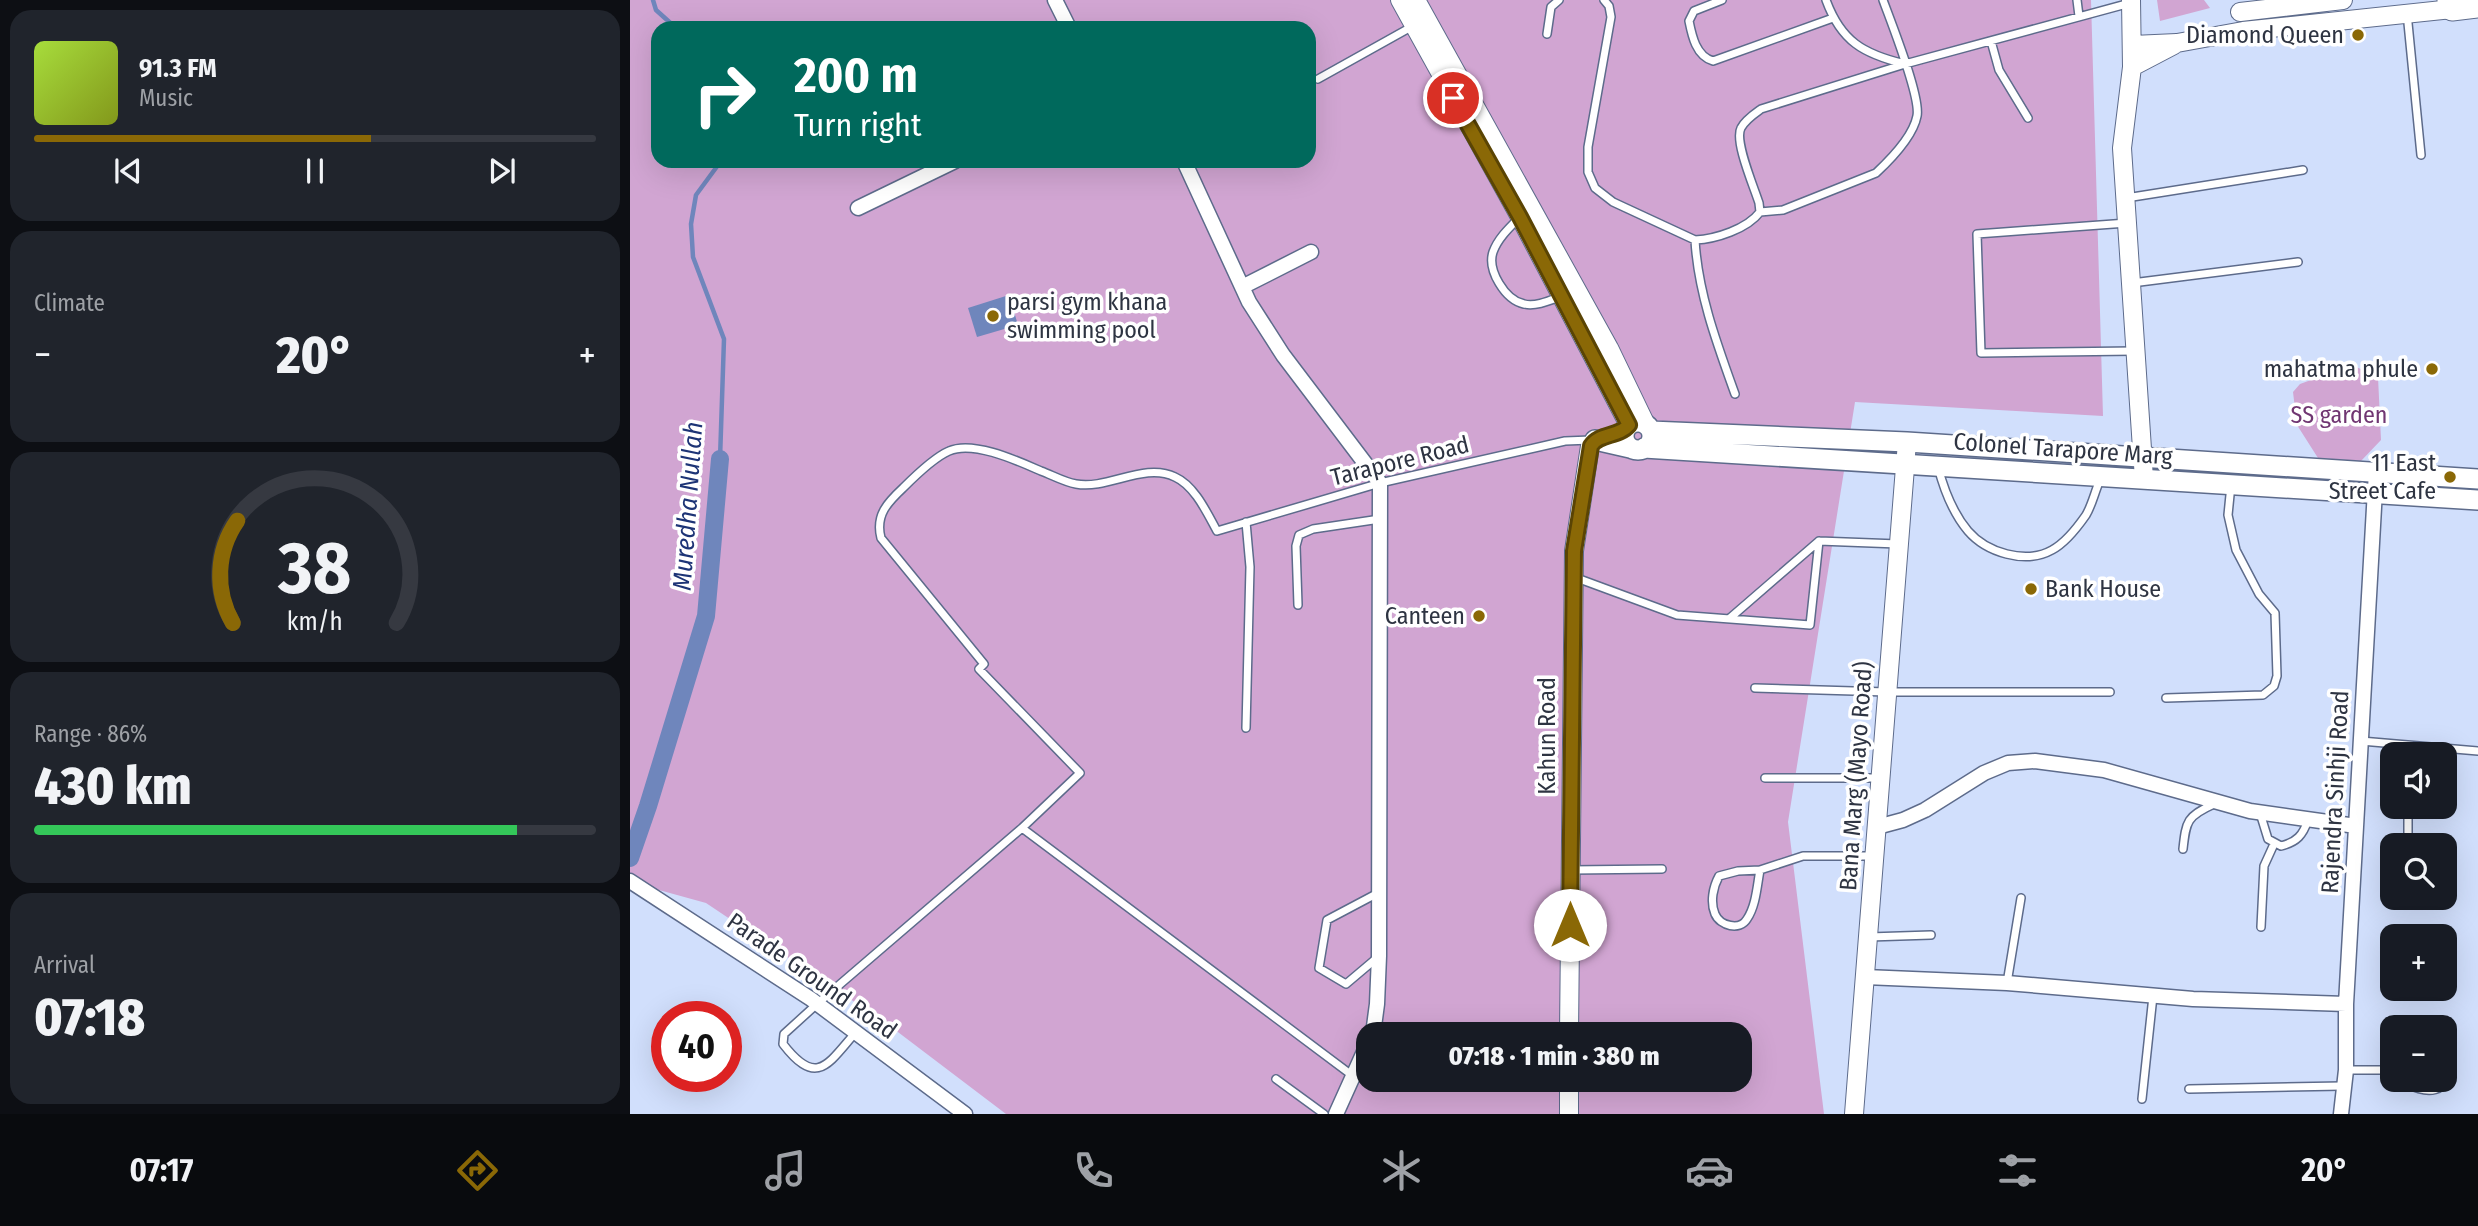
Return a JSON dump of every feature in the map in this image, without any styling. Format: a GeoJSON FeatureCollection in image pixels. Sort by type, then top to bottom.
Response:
{"type":"FeatureCollection","features":[{"type":"Feature","properties":{"kind":"main road"},"geometry":{"type":"LineString","coordinates":[[2450,4],[2478,6]]}},
{"type":"Feature","properties":{"kind":"main road"},"geometry":{"type":"LineString","coordinates":[[1595,440],[1638,434]]}},
{"type":"Feature","properties":{"kind":"main road","name":"Colonel Tarapore Marg"},"geometry":{"type":"LineString","coordinates":[[1638,434],[1907,442],[2478,479]]}},
{"type":"Feature","properties":{"kind":"main road","name":"Colonel Tarapore Marg"},"geometry":{"type":"LineString","coordinates":[[1638,434],[1938,466],[2478,500]]}},
{"type":"Feature","properties":{"kind":"street"},"geometry":{"type":"LineString","coordinates":[[1055,0],[1066,21]]}},
{"type":"Feature","properties":{"kind":"street"},"geometry":{"type":"LineString","coordinates":[[1400,0],[1638,434]]}},
{"type":"Feature","properties":{"kind":"street"},"geometry":{"type":"LineString","coordinates":[[1416,0],[1609,348],[1638,434]]}},
{"type":"Feature","properties":{"kind":"street"},"geometry":{"type":"LineString","coordinates":[[2243,31],[2235,6],[2343,0]]}},
{"type":"Feature","properties":{"kind":"street"},"geometry":{"type":"LineString","coordinates":[[2131,1],[2132,67],[2122,148],[2144,479]]}},
{"type":"Feature","properties":{"kind":"street"},"geometry":{"type":"LineString","coordinates":[[2133,45],[2177,43],[2243,31],[2407,13],[2450,4]]}},
{"type":"Feature","properties":{"kind":"street"},"geometry":{"type":"LineString","coordinates":[[2132,67],[2177,43]]}},
{"type":"Feature","properties":{"kind":"street"},"geometry":{"type":"LineString","coordinates":[[858,208],[941,168]]}},
{"type":"Feature","properties":{"kind":"street"},"geometry":{"type":"LineString","coordinates":[[1187,168],[1249,302],[1283,355],[1380,483],[1378,956],[1375,1022]]}},
{"type":"Feature","properties":{"kind":"street"},"geometry":{"type":"LineString","coordinates":[[1242,287],[1311,252]]}},
{"type":"Feature","properties":{"kind":"street","name":"Kahun Road"},"geometry":{"type":"LineString","coordinates":[[1569,1022],[1573,576],[1578,514],[1591,446],[1595,440]]}},
{"type":"Feature","properties":{"kind":"street","name":"Bana Marg (Mayo Road)"},"geometry":{"type":"LineString","coordinates":[[1854,1114],[1907,442]]}},
{"type":"Feature","properties":{"kind":"street","name":"Rajendra Sinhji Road"},"geometry":{"type":"LineString","coordinates":[[2341,1114],[2342,1086],[2346,1070],[2346,1004],[2376,472]]}},
{"type":"Feature","properties":{"kind":"street"},"geometry":{"type":"LineString","coordinates":[[1877,827],[1925,810],[1984,773],[2008,763],[2035,761],[2104,770],[2260,813],[2356,826]]}},
{"type":"Feature","properties":{"kind":"street","name":"Parade Ground Road"},"geometry":{"type":"LineString","coordinates":[[630,881],[817,1004],[965,1114]]}},
{"type":"Feature","properties":{"kind":"street"},"geometry":{"type":"LineString","coordinates":[[1865,977],[2007,983],[2153,996],[2346,1004]]}},
{"type":"Feature","properties":{"kind":"street"},"geometry":{"type":"LineString","coordinates":[[1336,1114],[1356,1069]]}},
{"type":"Feature","properties":{"kind":"street"},"geometry":{"type":"LineString","coordinates":[[1569,1092],[1569,1114]]}},
{"type":"Feature","properties":{"kind":"lane"},"geometry":{"type":"LineString","coordinates":[[1547,34],[1547,19],[1551,7],[1559,0]]}},
{"type":"Feature","properties":{"kind":"lane"},"geometry":{"type":"LineString","coordinates":[[1604,0],[1609,6],[1611,17],[1588,146],[1588,172],[1595,188],[1613,202],[1695,240],[1708,239],[1753,221],[1760,212],[1739,141],[1739,131],[1745,121],[1761,108],[2131,1]]}},
{"type":"Feature","properties":{"kind":"lane"},"geometry":{"type":"LineString","coordinates":[[1722,0],[1695,11],[1689,21],[1697,48],[1707,60],[1713,61],[1833,18]]}},
{"type":"Feature","properties":{"kind":"lane"},"geometry":{"type":"LineString","coordinates":[[1826,0],[1833,18],[1855,45],[1871,54],[1906,64]]}},
{"type":"Feature","properties":{"kind":"lane"},"geometry":{"type":"LineString","coordinates":[[1760,212],[1798,204],[1876,173],[1911,131],[1918,108],[1906,64],[1883,0]]}},
{"type":"Feature","properties":{"kind":"lane"},"geometry":{"type":"LineString","coordinates":[[2077,0],[2079,16]]}},
{"type":"Feature","properties":{"kind":"lane"},"geometry":{"type":"LineString","coordinates":[[2235,6],[2259,0]]}},
{"type":"Feature","properties":{"kind":"lane"},"geometry":{"type":"LineString","coordinates":[[2407,13],[2421,155]]}},
{"type":"Feature","properties":{"kind":"lane"},"geometry":{"type":"LineString","coordinates":[[1318,79],[1413,26]]}},
{"type":"Feature","properties":{"kind":"lane"},"geometry":{"type":"LineString","coordinates":[[1990,41],[1999,69],[2028,118]]}},
{"type":"Feature","properties":{"kind":"lane"},"geometry":{"type":"LineString","coordinates":[[2125,198],[2303,170]]}},
{"type":"Feature","properties":{"kind":"lane"},"geometry":{"type":"LineString","coordinates":[[1520,217],[1499,240],[1494,250],[1492,266],[1496,276],[1507,293],[1524,304],[1541,303],[1562,296]]}},
{"type":"Feature","properties":{"kind":"lane"},"geometry":{"type":"LineString","coordinates":[[2127,223],[1977,234],[1981,353],[2136,351]]}},
{"type":"Feature","properties":{"kind":"lane"},"geometry":{"type":"LineString","coordinates":[[1695,240],[1697,269],[1705,303],[1735,394]]}},
{"type":"Feature","properties":{"kind":"lane"},"geometry":{"type":"LineString","coordinates":[[2131,283],[2298,262]]}},
{"type":"Feature","properties":{"kind":"lane","name":"Tarapore Road"},"geometry":{"type":"LineString","coordinates":[[1022,828],[1080,773],[979,669],[984,664],[881,538],[878,529],[880,517],[887,504],[949,451],[962,449],[990,452],[1075,484],[1094,485],[1157,472],[1174,476],[1185,483],[1202,504],[1217,531],[1380,483],[1565,441],[1595,440]]}},
{"type":"Feature","properties":{"kind":"lane"},"geometry":{"type":"LineString","coordinates":[[1938,466],[1950,503],[1968,531],[1989,549],[2016,555],[2043,554],[2064,541],[2087,512],[2101,476]]}},
{"type":"Feature","properties":{"kind":"lane"},"geometry":{"type":"LineString","coordinates":[[2166,698],[2263,695],[2270,691],[2277,676],[2275,612],[2259,594],[2236,550],[2228,515],[2231,484]]}},
{"type":"Feature","properties":{"kind":"lane"},"geometry":{"type":"LineString","coordinates":[[1298,604],[1296,546],[1299,535],[1313,529],[1380,519]]}},
{"type":"Feature","properties":{"kind":"lane"},"geometry":{"type":"LineString","coordinates":[[1246,523],[1250,567],[1246,727]]}},
{"type":"Feature","properties":{"kind":"lane"},"geometry":{"type":"LineString","coordinates":[[1730,618],[1819,541],[1899,544]]}},
{"type":"Feature","properties":{"kind":"lane"},"geometry":{"type":"LineString","coordinates":[[1573,576],[1676,615],[1810,625],[1819,541]]}},
{"type":"Feature","properties":{"kind":"lane"},"geometry":{"type":"LineString","coordinates":[[1755,688],[1887,692],[2110,692]]}},
{"type":"Feature","properties":{"kind":"lane"},"geometry":{"type":"LineString","coordinates":[[2361,741],[2380,742]]}},
{"type":"Feature","properties":{"kind":"lane"},"geometry":{"type":"LineString","coordinates":[[2457,749],[2478,751]]}},
{"type":"Feature","properties":{"kind":"lane"},"geometry":{"type":"LineString","coordinates":[[1765,778],[1881,778]]}},
{"type":"Feature","properties":{"kind":"lane"},"geometry":{"type":"LineString","coordinates":[[2183,849],[2186,825],[2191,816],[2217,802]]}},
{"type":"Feature","properties":{"kind":"lane"},"geometry":{"type":"LineString","coordinates":[[2260,813],[2265,834],[2274,844],[2281,846],[2291,844],[2304,832],[2308,819]]}},
{"type":"Feature","properties":{"kind":"lane"},"geometry":{"type":"LineString","coordinates":[[856,1032],[828,1064],[816,1069],[808,1068],[783,1044],[785,1034],[817,1004],[1022,828],[1353,1076]]}},
{"type":"Feature","properties":{"kind":"lane"},"geometry":{"type":"LineString","coordinates":[[2260,927],[2264,866],[2274,844]]}},
{"type":"Feature","properties":{"kind":"lane"},"geometry":{"type":"LineString","coordinates":[[1760,870],[1747,920],[1743,924],[1731,926],[1717,919],[1713,892],[1719,876],[1738,870],[1760,870],[1803,856],[1875,856]]}},
{"type":"Feature","properties":{"kind":"lane"},"geometry":{"type":"LineString","coordinates":[[1570,870],[1662,869]]}},
{"type":"Feature","properties":{"kind":"lane"},"geometry":{"type":"LineString","coordinates":[[1378,893],[1327,920],[1319,968],[1346,984],[1378,956]]}},
{"type":"Feature","properties":{"kind":"lane"},"geometry":{"type":"LineString","coordinates":[[2007,983],[2021,898]]}},
{"type":"Feature","properties":{"kind":"lane"},"geometry":{"type":"LineString","coordinates":[[1868,937],[1931,935]]}},
{"type":"Feature","properties":{"kind":"lane"},"geometry":{"type":"LineString","coordinates":[[2142,1098],[2153,996]]}},
{"type":"Feature","properties":{"kind":"lane"},"geometry":{"type":"LineString","coordinates":[[2346,1070],[2380,1069]]}},
{"type":"Feature","properties":{"kind":"lane"},"geometry":{"type":"LineString","coordinates":[[1276,1079],[1324,1114]]}},
{"type":"Feature","properties":{"kind":"lane"},"geometry":{"type":"LineString","coordinates":[[2189,1089],[2342,1086]]}},
{"type":"Feature","properties":{"kind":"green space"},"geometry":{"type":"Polygon","coordinates":[[[630,0],[2091,0],[2103,416],[1855,402],[1788,822],[1824,1114],[1006,1114],[886,1023],[706,903],[630,882],[630,0]]]}},
{"type":"Feature","properties":{"kind":"green space"},"geometry":{"type":"Polygon","coordinates":[[[2157,0],[2204,0],[2210,8],[2160,21],[2157,0]]]}},
{"type":"Feature","properties":{"kind":"green space","name":"SS garden"},"geometry":{"type":"Polygon","coordinates":[[[2352,365],[2378,377],[2381,440],[2361,461],[2318,458],[2297,425],[2293,392],[2300,384],[2352,365]]]}},
{"type":"Feature","properties":{"kind":"water","name":"parsi gym khana swimming pool"},"geometry":{"type":"Polygon","coordinates":[[[1009,295],[1018,325],[977,337],[968,308],[1009,295]]]}},
{"type":"Feature","properties":{"kind":"waterway","name":"Muredha Nullah"},"geometry":{"type":"LineString","coordinates":[[653,0],[656,10],[668,21]]}},
{"type":"Feature","properties":{"kind":"waterway","name":"Muredha Nullah"},"geometry":{"type":"LineString","coordinates":[[716,168],[696,195],[691,224],[693,257],[724,339],[720,459]]}},
{"type":"Feature","properties":{"kind":"waterway","name":"Muredha Nullah"},"geometry":{"type":"LineString","coordinates":[[630,858],[706,616],[720,459]]}},
{"type":"Feature","properties":{"kind":"place","name":"Diamond Queen"},"geometry":{"type":"Point","coordinates":[2358,35]}},
{"type":"Feature","properties":{"kind":"place","name":"parsi gym khana swimming pool"},"geometry":{"type":"Point","coordinates":[993,316]}},
{"type":"Feature","properties":{"kind":"place","name":"mahatma phule"},"geometry":{"type":"Point","coordinates":[2432,369]}},
{"type":"Feature","properties":{"kind":"place","name":"11 East Street Cafe"},"geometry":{"type":"Point","coordinates":[2450,477]}},
{"type":"Feature","properties":{"kind":"place","name":"Bank House"},"geometry":{"type":"Point","coordinates":[2031,589]}},
{"type":"Feature","properties":{"kind":"place","name":"Canteen"},"geometry":{"type":"Point","coordinates":[1479,616]}},
{"type":"Feature","properties":{"kind":"route"},"geometry":{"type":"LineString","coordinates":[[1453,98],[1594,354],[1629,425],[1595,440],[1591,446],[1578,514],[1573,576],[1570,925]]}}]}
